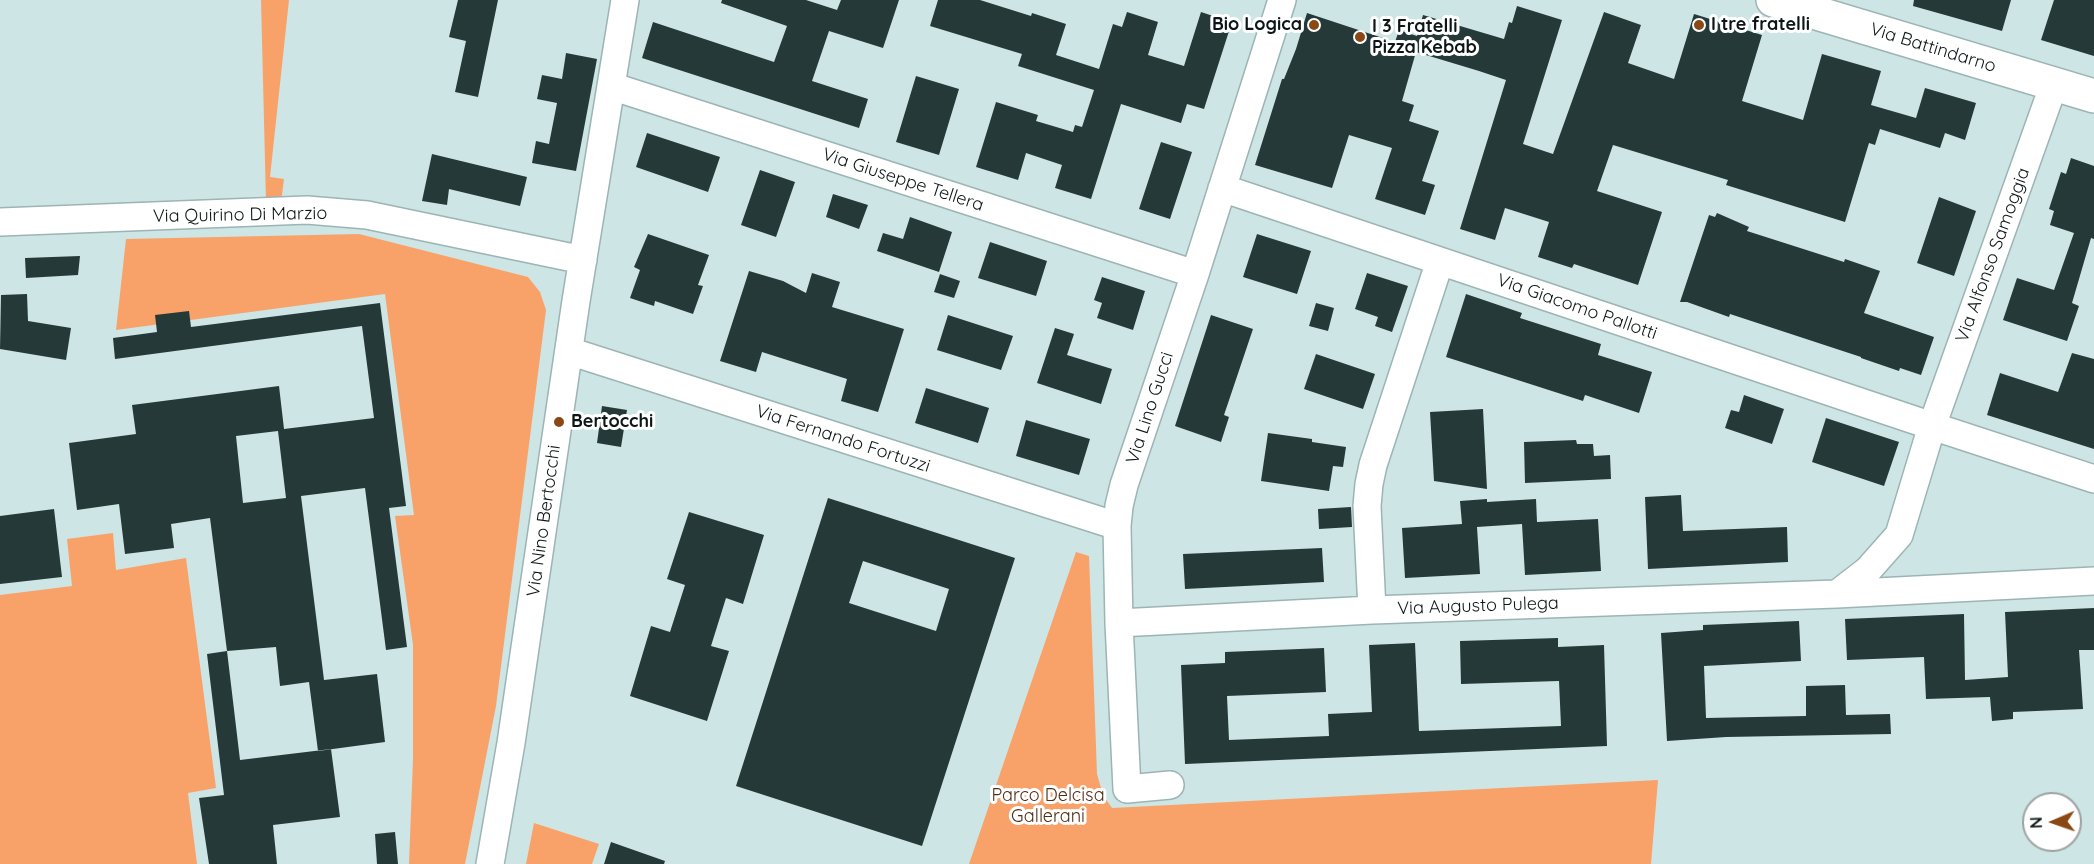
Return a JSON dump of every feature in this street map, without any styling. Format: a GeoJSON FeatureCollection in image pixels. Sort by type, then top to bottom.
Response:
{"type":"FeatureCollection","features":[{"type":"Feature","properties":{"kind":"street","name":"Via Nino Bertocchi"},"geometry":{"type":"LineString","coordinates":[[490,864],[512,742],[569,351],[625,0]]}},
{"type":"Feature","properties":{"kind":"street","name":"Via Lino Gucci"},"geometry":{"type":"LineString","coordinates":[[1170,785],[1127,789],[1117,526],[1124,485],[1195,274],[1282,0]]}},
{"type":"Feature","properties":{"kind":"street","name":"Via Battindarno"},"geometry":{"type":"LineString","coordinates":[[1773,0],[2094,96]]}},
{"type":"Feature","properties":{"kind":"street","name":"Via Alfonso Samoggia"},"geometry":{"type":"LineString","coordinates":[[1899,535],[1932,426],[2054,84]]}},
{"type":"Feature","properties":{"kind":"street","name":"Via Giuseppe Tellera"},"geometry":{"type":"LineString","coordinates":[[611,86],[1195,274]]}},
{"type":"Feature","properties":{"kind":"street","name":"Via Giacomo Pallotti"},"geometry":{"type":"LineString","coordinates":[[1222,188],[2094,479]]}},
{"type":"Feature","properties":{"kind":"street","name":"Via Quirino Di Marzio"},"geometry":{"type":"LineString","coordinates":[[0,222],[307,210],[367,216],[583,260]]}},
{"type":"Feature","properties":{"kind":"street"},"geometry":{"type":"LineString","coordinates":[[1372,610],[1366,506],[1369,484],[1373,465],[1440,261]]}},
{"type":"Feature","properties":{"kind":"street","name":"Via Fernando Fortuzzi"},"geometry":{"type":"LineString","coordinates":[[569,351],[1117,526]]}},
{"type":"Feature","properties":{"kind":"street"},"geometry":{"type":"LineString","coordinates":[[1899,535],[1898,575],[1902,591]]}},
{"type":"Feature","properties":{"kind":"street"},"geometry":{"type":"LineString","coordinates":[[1837,594],[1868,570],[1899,535]]}},
{"type":"Feature","properties":{"kind":"street","name":"Via Augusto Pulega"},"geometry":{"type":"LineString","coordinates":[[1119,623],[1372,610],[1837,594],[2094,582]]}},
{"type":"Feature","properties":{"kind":"green space"},"geometry":{"type":"Polygon","coordinates":[[[261,0],[289,0],[270,177],[284,179],[281,203],[266,202],[261,0]]]}},
{"type":"Feature","properties":{"kind":"green space"},"geometry":{"type":"Polygon","coordinates":[[[359,234],[528,277],[540,292],[546,310],[496,706],[465,864],[409,864],[413,759],[413,645],[395,516],[414,515],[385,294],[116,330],[126,239],[359,234]]]}},
{"type":"Feature","properties":{"kind":"green space"},"geometry":{"type":"Polygon","coordinates":[[[113,533],[116,570],[186,558],[216,788],[188,793],[197,864],[0,864],[0,595],[72,586],[67,539],[113,533]]]}},
{"type":"Feature","properties":{"kind":"green space","name":"Parco Delcisa Gallerani"},"geometry":{"type":"Polygon","coordinates":[[[1076,552],[1089,556],[1097,774],[1103,795],[1112,808],[1658,780],[1651,864],[969,864],[1076,552]]]}},
{"type":"Feature","properties":{"kind":"green space"},"geometry":{"type":"Polygon","coordinates":[[[534,823],[599,844],[592,864],[526,864],[534,823]]]}},
{"type":"Feature","properties":{"kind":"building"},"geometry":{"type":"Polygon","coordinates":[[[458,0],[498,0],[478,97],[455,92],[466,41],[449,37],[458,0]]]}},
{"type":"Feature","properties":{"kind":"building"},"geometry":{"type":"Polygon","coordinates":[[[722,0],[806,0],[837,10],[841,0],[899,0],[883,48],[829,31],[812,81],[868,99],[859,128],[642,58],[653,22],[774,62],[787,26],[721,3],[722,0]]]}},
{"type":"Feature","properties":{"kind":"building"},"geometry":{"type":"Polygon","coordinates":[[[938,0],[980,0],[1066,24],[1056,55],[1099,69],[1113,24],[1122,27],[1127,12],[1158,22],[1148,55],[1184,66],[1201,12],[1222,19],[1220,24],[1230,28],[1204,109],[1187,104],[1181,123],[1121,104],[1091,199],[1055,188],[1062,165],[1026,153],[1018,180],[976,167],[996,102],[1038,115],[1036,121],[1073,132],[1075,125],[1082,127],[1094,90],[1018,66],[1022,54],[930,26],[938,0]]]}},
{"type":"Feature","properties":{"kind":"building"},"geometry":{"type":"Polygon","coordinates":[[[1914,0],[2011,0],[2002,31],[1913,6],[1914,0]]]}},
{"type":"Feature","properties":{"kind":"building"},"geometry":{"type":"Polygon","coordinates":[[[2054,0],[2094,0],[2094,56],[2041,40],[2054,0]]]}},
{"type":"Feature","properties":{"kind":"building"},"geometry":{"type":"Polygon","coordinates":[[[1517,6],[1562,20],[1523,144],[1553,154],[1604,12],[1641,25],[1628,63],[1674,79],[1694,14],[1762,35],[1742,101],[1803,120],[1822,54],[1881,71],[1871,105],[1916,118],[1925,88],[1976,103],[1965,140],[1945,133],[1940,148],[1880,129],[1875,145],[1869,143],[1845,222],[1726,185],[1728,180],[1613,145],[1597,191],[1662,212],[1638,285],[1574,264],[1572,268],[1538,257],[1549,222],[1505,208],[1495,240],[1460,229],[1506,80],[1479,71],[1416,52],[1402,101],[1414,105],[1409,121],[1439,131],[1422,181],[1435,185],[1425,215],[1375,199],[1392,148],[1349,135],[1332,188],[1255,165],[1282,79],[1284,79],[1296,49],[1307,13],[1395,42],[1399,30],[1417,36],[1423,15],[1504,39],[1517,6]]]}},
{"type":"Feature","properties":{"kind":"building"},"geometry":{"type":"Polygon","coordinates":[[[566,53],[597,59],[576,171],[532,163],[536,141],[549,144],[557,103],[537,99],[542,75],[562,79],[566,53]]]}},
{"type":"Feature","properties":{"kind":"building"},"geometry":{"type":"Polygon","coordinates":[[[916,76],[959,89],[939,155],[896,142],[916,76]]]}},
{"type":"Feature","properties":{"kind":"building"},"geometry":{"type":"Polygon","coordinates":[[[647,133],[720,157],[708,192],[636,167],[647,133]]]}},
{"type":"Feature","properties":{"kind":"building"},"geometry":{"type":"Polygon","coordinates":[[[1161,142],[1192,152],[1170,219],[1139,209],[1161,142]]]}},
{"type":"Feature","properties":{"kind":"building"},"geometry":{"type":"Polygon","coordinates":[[[432,154],[527,177],[520,206],[449,189],[447,205],[422,201],[432,154]]]}},
{"type":"Feature","properties":{"kind":"building"},"geometry":{"type":"Polygon","coordinates":[[[2071,158],[2094,166],[2094,239],[2091,238],[2072,303],[2079,306],[2067,341],[2003,320],[2017,278],[2054,290],[2074,233],[2050,225],[2054,211],[2049,209],[2061,172],[2066,174],[2071,158]]]}},
{"type":"Feature","properties":{"kind":"building"},"geometry":{"type":"Polygon","coordinates":[[[760,170],[795,182],[776,237],[741,225],[760,170]]]}},
{"type":"Feature","properties":{"kind":"building"},"geometry":{"type":"Polygon","coordinates":[[[833,194],[868,205],[859,229],[826,217],[833,194]]]}},
{"type":"Feature","properties":{"kind":"building"},"geometry":{"type":"Polygon","coordinates":[[[1939,197],[1976,211],[1954,276],[1917,263],[1939,197]]]}},
{"type":"Feature","properties":{"kind":"building"},"geometry":{"type":"Polygon","coordinates":[[[1717,213],[1749,227],[1747,231],[1880,271],[1864,313],[1934,337],[1921,375],[1900,368],[1899,371],[1730,314],[1729,317],[1687,302],[1680,302],[1709,215],[1715,217],[1717,213]]]}},
{"type":"Feature","properties":{"kind":"building"},"geometry":{"type":"Polygon","coordinates":[[[910,217],[952,232],[939,272],[877,251],[883,233],[903,239],[910,217]]]}},
{"type":"Feature","properties":{"kind":"building"},"geometry":{"type":"Polygon","coordinates":[[[648,234],[709,255],[698,285],[703,286],[693,314],[655,301],[654,306],[630,298],[640,270],[634,267],[648,234]]]}},
{"type":"Feature","properties":{"kind":"building"},"geometry":{"type":"Polygon","coordinates":[[[1257,234],[1311,251],[1297,294],[1243,277],[1257,234]]]}},
{"type":"Feature","properties":{"kind":"building"},"geometry":{"type":"Polygon","coordinates":[[[990,242],[1047,261],[1036,296],[978,278],[990,242]]]}},
{"type":"Feature","properties":{"kind":"building"},"geometry":{"type":"Polygon","coordinates":[[[80,256],[78,275],[26,278],[25,258],[80,256]]]}},
{"type":"Feature","properties":{"kind":"building"},"geometry":{"type":"Polygon","coordinates":[[[749,271],[783,281],[806,293],[812,273],[840,282],[832,307],[904,329],[878,412],[841,401],[847,379],[762,352],[756,372],[720,361],[749,271]]]}},
{"type":"Feature","properties":{"kind":"building"},"geometry":{"type":"Polygon","coordinates":[[[1367,273],[1408,286],[1392,332],[1375,326],[1378,317],[1355,309],[1367,273]]]}},
{"type":"Feature","properties":{"kind":"building"},"geometry":{"type":"Polygon","coordinates":[[[940,274],[960,281],[954,298],[934,292],[940,274]]]}},
{"type":"Feature","properties":{"kind":"building"},"geometry":{"type":"Polygon","coordinates":[[[1102,277],[1145,291],[1133,330],[1097,318],[1102,303],[1094,300],[1102,277]]]}},
{"type":"Feature","properties":{"kind":"building"},"geometry":{"type":"Polygon","coordinates":[[[27,294],[28,321],[71,328],[66,360],[0,349],[1,295],[27,294]]]}},
{"type":"Feature","properties":{"kind":"building"},"geometry":{"type":"Polygon","coordinates":[[[1466,294],[1522,313],[1520,318],[1601,344],[1598,355],[1652,372],[1639,413],[1585,395],[1583,401],[1446,357],[1466,294]]]}},
{"type":"Feature","properties":{"kind":"building"},"geometry":{"type":"Polygon","coordinates":[[[380,303],[406,506],[389,508],[407,647],[386,650],[365,488],[301,496],[324,680],[377,674],[385,742],[318,751],[309,682],[280,686],[276,647],[227,651],[210,518],[171,524],[174,548],[125,554],[119,504],[77,510],[69,443],[136,434],[132,405],[279,386],[284,429],[374,418],[362,326],[115,359],[113,338],[157,332],[155,315],[189,311],[191,327],[380,303]],[[278,431],[236,436],[243,503],[286,498],[278,431]]]}},
{"type":"Feature","properties":{"kind":"building"},"geometry":{"type":"Polygon","coordinates":[[[1316,303],[1334,308],[1328,331],[1309,326],[1316,303]]]}},
{"type":"Feature","properties":{"kind":"building"},"geometry":{"type":"Polygon","coordinates":[[[948,315],[1013,336],[1001,370],[937,350],[948,315]]]}},
{"type":"Feature","properties":{"kind":"building"},"geometry":{"type":"Polygon","coordinates":[[[1211,315],[1253,329],[1224,415],[1229,417],[1221,442],[1175,426],[1211,315]]]}},
{"type":"Feature","properties":{"kind":"building"},"geometry":{"type":"Polygon","coordinates":[[[1055,328],[1074,334],[1067,355],[1112,369],[1101,404],[1037,383],[1055,328]]]}},
{"type":"Feature","properties":{"kind":"building"},"geometry":{"type":"Polygon","coordinates":[[[2072,353],[2094,359],[2094,449],[1987,415],[2000,373],[2058,392],[2072,353]]]}},
{"type":"Feature","properties":{"kind":"building"},"geometry":{"type":"Polygon","coordinates":[[[1316,354],[1375,374],[1363,409],[1304,389],[1316,354]]]}},
{"type":"Feature","properties":{"kind":"building"},"geometry":{"type":"Polygon","coordinates":[[[926,388],[989,408],[978,443],[915,423],[926,388]]]}},
{"type":"Feature","properties":{"kind":"building"},"geometry":{"type":"Polygon","coordinates":[[[1744,395],[1784,409],[1772,444],[1725,428],[1731,410],[1739,412],[1744,395]]]}},
{"type":"Feature","properties":{"kind":"building"},"geometry":{"type":"Polygon","coordinates":[[[602,406],[627,410],[621,447],[597,443],[602,406]]]}},
{"type":"Feature","properties":{"kind":"building"},"geometry":{"type":"Polygon","coordinates":[[[1483,409],[1487,489],[1434,481],[1430,412],[1483,409]]]}},
{"type":"Feature","properties":{"kind":"building"},"geometry":{"type":"Polygon","coordinates":[[[1826,418],[1899,442],[1884,486],[1812,462],[1826,418]]]}},
{"type":"Feature","properties":{"kind":"building"},"geometry":{"type":"Polygon","coordinates":[[[1026,420],[1090,439],[1079,475],[1016,456],[1026,420]]]}},
{"type":"Feature","properties":{"kind":"building"},"geometry":{"type":"Polygon","coordinates":[[[1268,433],[1312,439],[1312,442],[1346,447],[1343,467],[1333,466],[1329,491],[1261,481],[1268,433]]]}},
{"type":"Feature","properties":{"kind":"building"},"geometry":{"type":"Polygon","coordinates":[[[1576,440],[1577,444],[1593,444],[1594,456],[1610,455],[1611,479],[1525,483],[1524,442],[1576,440]]]}},
{"type":"Feature","properties":{"kind":"building"},"geometry":{"type":"Polygon","coordinates":[[[1681,495],[1683,531],[1787,527],[1788,562],[1648,569],[1645,497],[1681,495]]]}},
{"type":"Feature","properties":{"kind":"building"},"geometry":{"type":"Polygon","coordinates":[[[828,498],[1015,558],[922,846],[736,786],[828,498]],[[863,561],[849,603],[936,631],[949,589],[863,561]]]}},
{"type":"Feature","properties":{"kind":"building"},"geometry":{"type":"Polygon","coordinates":[[[1487,499],[1487,502],[1536,499],[1537,522],[1598,519],[1601,571],[1525,575],[1522,524],[1477,527],[1480,574],[1405,578],[1402,528],[1462,524],[1460,501],[1487,499]]]}},
{"type":"Feature","properties":{"kind":"building"},"geometry":{"type":"Polygon","coordinates":[[[1351,507],[1352,527],[1319,529],[1318,509],[1351,507]]]}},
{"type":"Feature","properties":{"kind":"building"},"geometry":{"type":"Polygon","coordinates":[[[54,509],[62,577],[0,584],[0,516],[54,509]]]}},
{"type":"Feature","properties":{"kind":"building"},"geometry":{"type":"Polygon","coordinates":[[[689,512],[764,535],[743,604],[726,598],[711,646],[729,651],[707,721],[630,696],[651,626],[670,632],[685,585],[667,579],[689,512]]]}},
{"type":"Feature","properties":{"kind":"building"},"geometry":{"type":"Polygon","coordinates":[[[1322,548],[1324,582],[1185,589],[1183,554],[1322,548]]]}},
{"type":"Feature","properties":{"kind":"building"},"geometry":{"type":"Polygon","coordinates":[[[2094,608],[2094,650],[2079,650],[2083,709],[2013,712],[2013,719],[1992,721],[1990,697],[1926,699],[1924,657],[1847,660],[1845,619],[1964,614],[1965,680],[2008,677],[2005,612],[2094,608]]]}},
{"type":"Feature","properties":{"kind":"building"},"geometry":{"type":"Polygon","coordinates":[[[1799,621],[1801,661],[1704,666],[1706,718],[1806,716],[1806,686],[1845,685],[1846,715],[1890,714],[1891,734],[1726,737],[1667,741],[1661,633],[1703,630],[1703,625],[1799,621]]]}},
{"type":"Feature","properties":{"kind":"building"},"geometry":{"type":"Polygon","coordinates":[[[1558,638],[1558,647],[1604,645],[1607,746],[1185,764],[1181,665],[1225,663],[1225,652],[1324,648],[1326,692],[1227,696],[1229,740],[1329,736],[1328,714],[1372,712],[1369,645],[1415,643],[1419,731],[1561,726],[1559,681],[1461,684],[1460,641],[1558,638]]]}},
{"type":"Feature","properties":{"kind":"building"},"geometry":{"type":"Polygon","coordinates":[[[227,651],[240,760],[331,749],[340,817],[273,825],[277,864],[209,864],[199,798],[224,795],[207,654],[227,651]]]}},
{"type":"Feature","properties":{"kind":"building"},"geometry":{"type":"Polygon","coordinates":[[[395,832],[398,864],[377,864],[375,834],[395,832]]]}},
{"type":"Feature","properties":{"kind":"building"},"geometry":{"type":"Polygon","coordinates":[[[611,842],[665,861],[664,864],[604,864],[611,842]]]}},
{"type":"Feature","properties":{"kind":"place","name":"Bio Logica"},"geometry":{"type":"Point","coordinates":[1314,25]}},
{"type":"Feature","properties":{"kind":"place","name":"I tre fratelli"},"geometry":{"type":"Point","coordinates":[1699,25]}},
{"type":"Feature","properties":{"kind":"place","name":"I 3 Fratelli Pizza Kebab"},"geometry":{"type":"Point","coordinates":[1360,37]}},
{"type":"Feature","properties":{"kind":"place","name":"Bertocchi"},"geometry":{"type":"Point","coordinates":[559,422]}}]}
